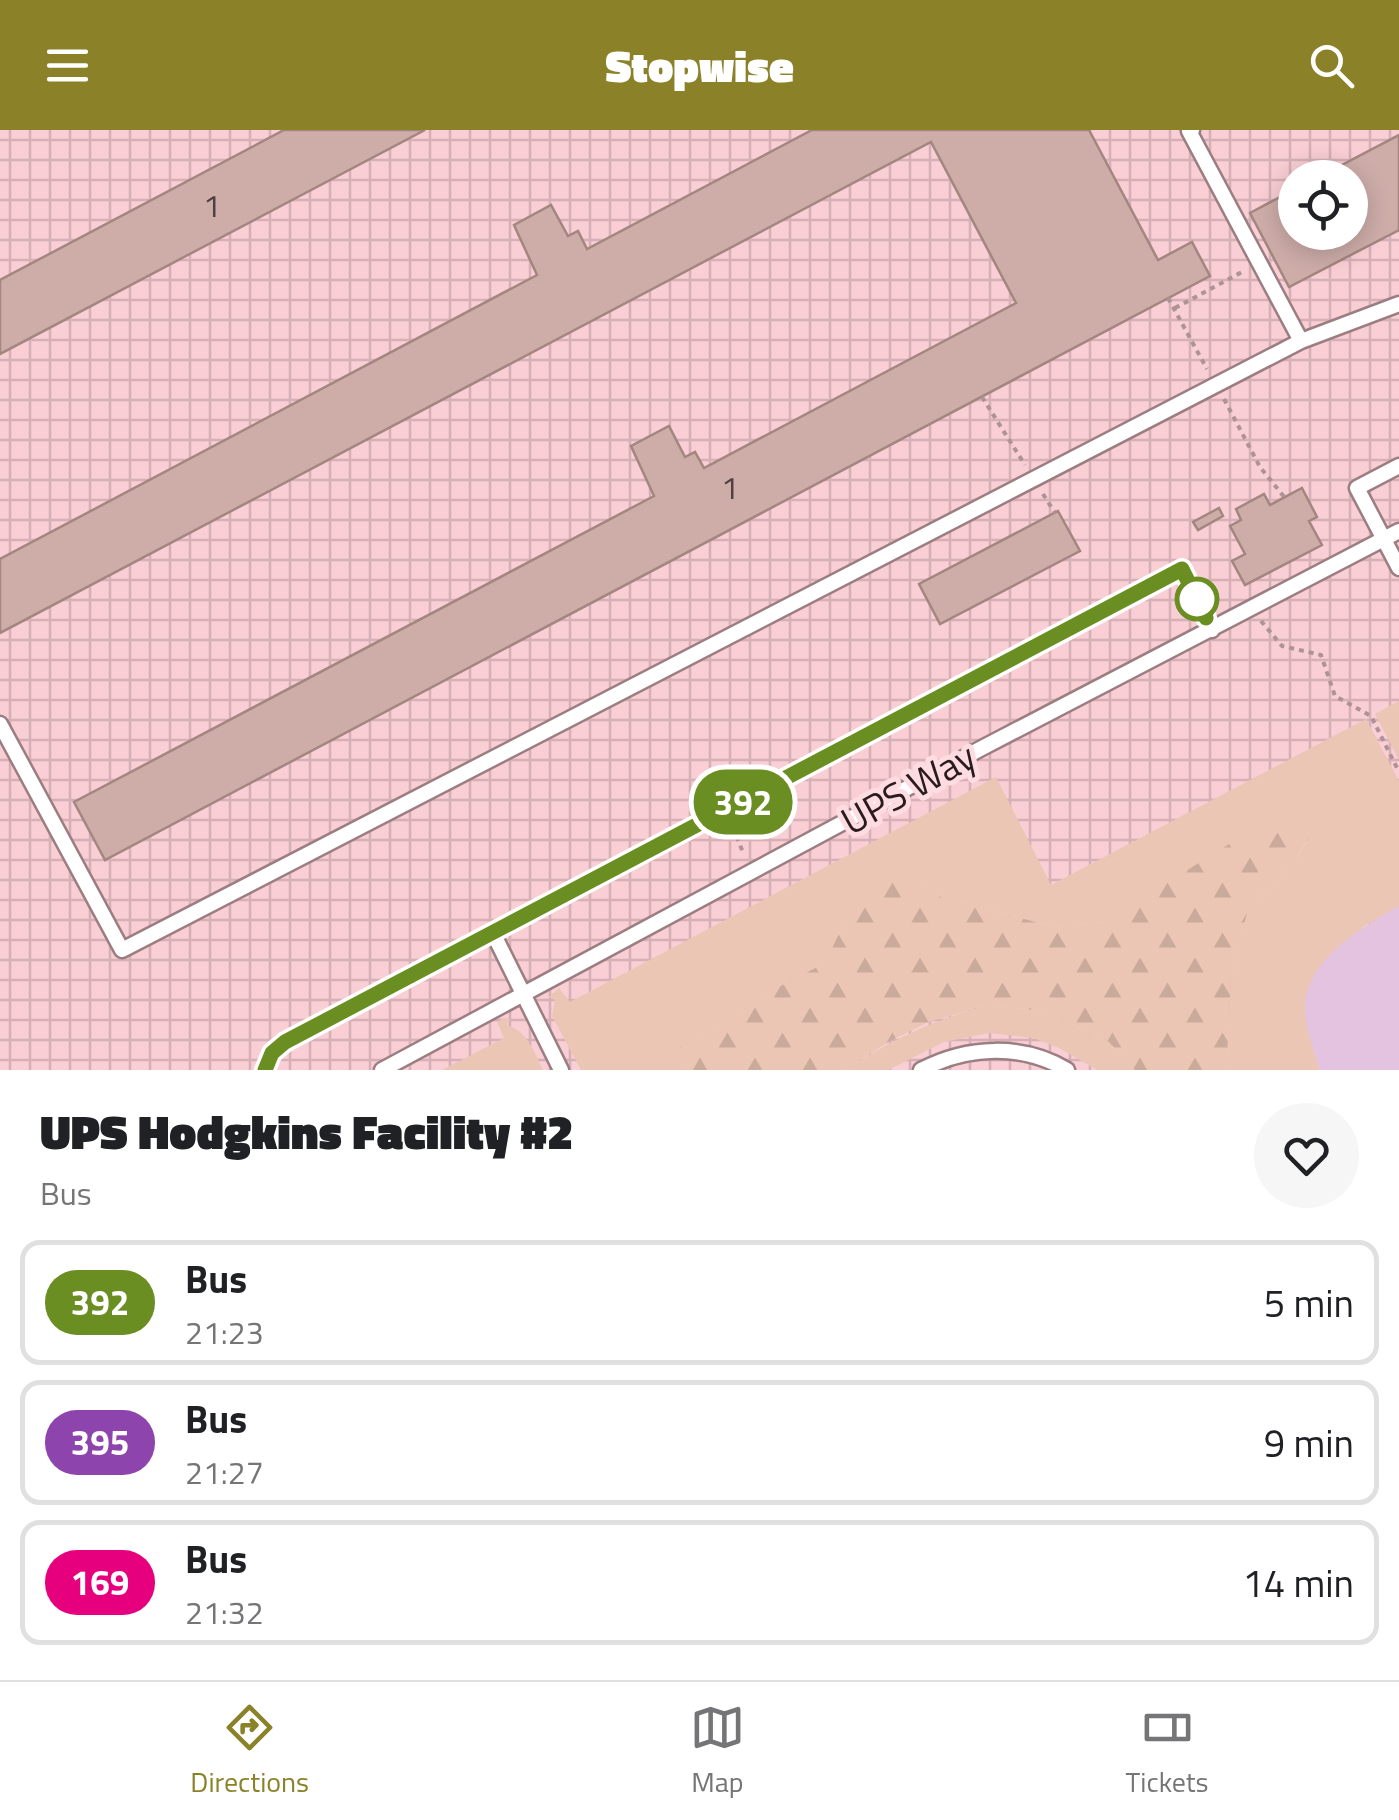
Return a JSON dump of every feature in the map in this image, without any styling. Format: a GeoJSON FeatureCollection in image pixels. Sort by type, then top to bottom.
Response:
{"type":"FeatureCollection","features":[{"type":"Feature","properties":{"kind":"lane"},"geometry":{"type":"LineString","coordinates":[[1192,130],[1189,132],[1301,342]]}},
{"type":"Feature","properties":{"kind":"lane"},"geometry":{"type":"LineString","coordinates":[[0,724],[122,950],[1301,342],[1399,304]]}},
{"type":"Feature","properties":{"kind":"lane"},"geometry":{"type":"LineString","coordinates":[[1399,466],[1357,488],[1399,568]]}},
{"type":"Feature","properties":{"kind":"lane","name":"UPS Way"},"geometry":{"type":"LineString","coordinates":[[382,1070],[980,749],[1399,531]]}},
{"type":"Feature","properties":{"kind":"lane","name":"UPS Way"},"geometry":{"type":"LineString","coordinates":[[265,1070],[272,1053],[285,1042],[1182,569],[1212,630]]}},
{"type":"Feature","properties":{"kind":"lane"},"geometry":{"type":"LineString","coordinates":[[493,933],[561,1070]]}},
{"type":"Feature","properties":{"kind":"lane"},"geometry":{"type":"LineString","coordinates":[[921,1070],[954,1056],[1004,1051],[1031,1055],[1067,1070]]}},
{"type":"Feature","properties":{"kind":"path"},"geometry":{"type":"LineString","coordinates":[[1174,308],[1259,264]]}},
{"type":"Feature","properties":{"kind":"path"},"geometry":{"type":"LineString","coordinates":[[982,397],[1055,513]]}},
{"type":"Feature","properties":{"kind":"path"},"geometry":{"type":"LineString","coordinates":[[1252,609],[1282,646],[1321,655],[1335,696],[1371,716],[1399,772]]}},
{"type":"Feature","properties":{"kind":"path"},"geometry":{"type":"LineString","coordinates":[[726,811],[751,874]]}},
{"type":"Feature","properties":{"kind":"shaded area"},"geometry":{"type":"Polygon","coordinates":[[[0,130],[1399,130],[1399,1070],[0,1070],[0,130]]]}},
{"type":"Feature","properties":{"kind":"shaded area"},"geometry":{"type":"Polygon","coordinates":[[[1399,906],[1399,1070],[1320,1070],[1305,1016],[1308,991],[1315,975],[1339,947],[1399,906]]]}},
{"type":"Feature","properties":{"kind":"green space"},"geometry":{"type":"Polygon","coordinates":[[[1399,701],[1399,760],[1375,714],[1399,701]]]}},
{"type":"Feature","properties":{"kind":"green space"},"geometry":{"type":"Polygon","coordinates":[[[1366,719],[1399,781],[1399,906],[1363,927],[1309,1035],[1320,1070],[1229,1070],[1227,1058],[1231,976],[1249,905],[1286,873],[1310,837],[1288,829],[1104,922],[1054,927],[941,897],[910,877],[846,919],[825,963],[756,999],[669,1055],[691,1070],[581,1070],[552,1016],[555,1000],[549,997],[559,988],[570,1002],[996,777],[1051,885],[1366,719]]]}},
{"type":"Feature","properties":{"kind":"green space"},"geometry":{"type":"Polygon","coordinates":[[[1288,829],[1310,836],[1286,873],[1249,905],[1231,976],[1229,1070],[1135,1070],[1108,1041],[1044,1011],[988,1005],[929,1022],[845,1070],[691,1070],[668,1055],[756,999],[825,963],[864,892],[910,877],[941,897],[1054,927],[1104,922],[1242,836],[1288,829]]]}},
{"type":"Feature","properties":{"kind":"green space"},"geometry":{"type":"Polygon","coordinates":[[[988,1005],[1044,1011],[1108,1041],[1135,1070],[1097,1070],[1033,1038],[989,1033],[944,1042],[888,1070],[845,1070],[914,1032],[988,1005]]]}},
{"type":"Feature","properties":{"kind":"green space"},"geometry":{"type":"Polygon","coordinates":[[[510,1019],[507,1025],[525,1038],[543,1070],[442,1070],[504,1038],[497,1022],[510,1019]]]}},
{"type":"Feature","properties":{"kind":"building"},"geometry":{"type":"Polygon","coordinates":[[[284,130],[425,130],[0,354],[0,280],[284,130]]]}},
{"type":"Feature","properties":{"kind":"building"},"geometry":{"type":"Polygon","coordinates":[[[812,130],[1089,130],[1158,260],[1192,242],[1210,276],[105,860],[74,802],[654,496],[631,446],[669,426],[685,457],[695,452],[704,468],[1016,303],[931,142],[0,633],[0,559],[537,275],[514,225],[551,205],[568,236],[578,231],[587,249],[812,130]]]}},
{"type":"Feature","properties":{"kind":"building"},"geometry":{"type":"Polygon","coordinates":[[[1399,135],[1399,230],[1368,246],[1368,160],[1351,160],[1399,135]]]}},
{"type":"Feature","properties":{"kind":"building"},"geometry":{"type":"Polygon","coordinates":[[[1278,198],[1278,250],[1360,250],[1289,287],[1250,213],[1278,198]]]}},
{"type":"Feature","properties":{"kind":"building"},"geometry":{"type":"Polygon","coordinates":[[[1302,488],[1317,517],[1309,521],[1322,545],[1245,585],[1232,561],[1245,554],[1230,526],[1241,520],[1236,509],[1264,494],[1270,505],[1302,488]]]}},
{"type":"Feature","properties":{"kind":"building"},"geometry":{"type":"Polygon","coordinates":[[[1219,508],[1223,516],[1198,530],[1193,522],[1219,508]]]}},
{"type":"Feature","properties":{"kind":"building"},"geometry":{"type":"Polygon","coordinates":[[[1058,511],[1080,551],[940,624],[919,584],[1058,511]]]}},
{"type":"Feature","properties":{"kind":"bus line","name":"392"},"geometry":{"type":"LineString","coordinates":[[265,1070],[272,1053],[285,1042],[1182,569],[1206,618]]}}]}
